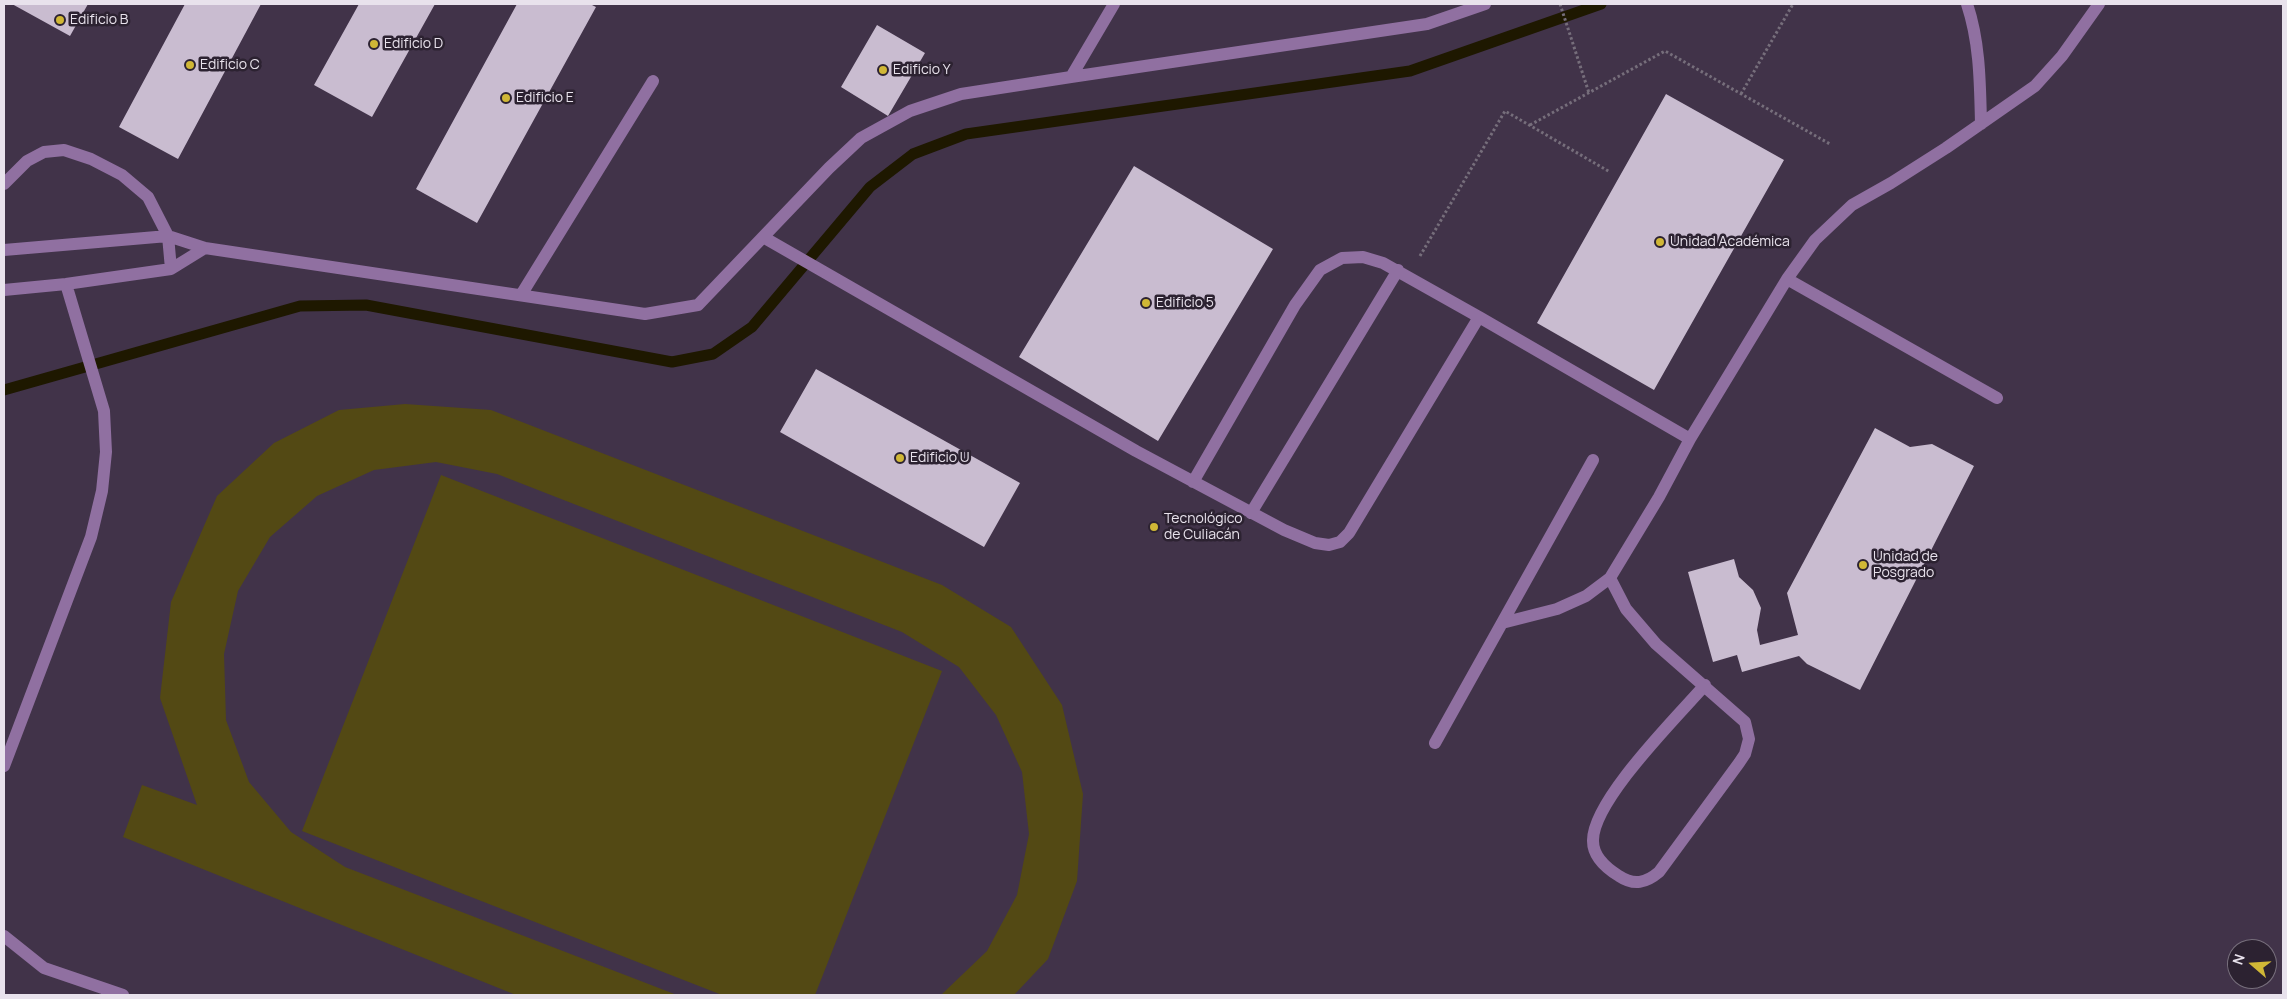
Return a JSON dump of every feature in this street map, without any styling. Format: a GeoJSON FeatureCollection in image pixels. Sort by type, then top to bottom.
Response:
{"type":"FeatureCollection","features":[{"type":"Feature","properties":{"kind":"lane"},"geometry":{"type":"LineString","coordinates":[[1071,77],[1114,4]]}},
{"type":"Feature","properties":{"kind":"lane"},"geometry":{"type":"LineString","coordinates":[[4,250],[168,236],[205,248],[645,314],[698,306],[861,138],[910,111],[960,94],[1428,24],[1485,4]]}},
{"type":"Feature","properties":{"kind":"lane"},"geometry":{"type":"LineString","coordinates":[[1967,4],[1973,23],[1978,54],[1981,124]]}},
{"type":"Feature","properties":{"kind":"lane"},"geometry":{"type":"LineString","coordinates":[[1502,623],[1557,609],[1586,596],[1610,578],[1659,498],[1690,439],[1787,279],[1815,240],[1852,205],[1891,183],[2035,86],[2067,50],[2099,4]]}},
{"type":"Feature","properties":{"kind":"lane"},"geometry":{"type":"LineString","coordinates":[[521,295],[654,82]]}},
{"type":"Feature","properties":{"kind":"lane"},"geometry":{"type":"LineString","coordinates":[[4,184],[27,161],[44,152],[64,150],[91,159],[122,175],[148,197],[168,236],[171,269]]}},
{"type":"Feature","properties":{"kind":"lane"},"geometry":{"type":"LineString","coordinates":[[763,237],[828,276],[1193,482],[1251,513],[1315,543],[1329,545],[1340,542],[1349,533],[1478,317]]}},
{"type":"Feature","properties":{"kind":"lane"},"geometry":{"type":"LineString","coordinates":[[4,290],[66,284],[171,269],[205,248]]}},
{"type":"Feature","properties":{"kind":"lane"},"geometry":{"type":"LineString","coordinates":[[1193,482],[1295,305],[1320,270],[1342,258],[1363,257],[1403,273],[1690,439]]}},
{"type":"Feature","properties":{"kind":"lane"},"geometry":{"type":"LineString","coordinates":[[1251,513],[1403,273]]}},
{"type":"Feature","properties":{"kind":"lane"},"geometry":{"type":"LineString","coordinates":[[1787,279],[1997,398]]}},
{"type":"Feature","properties":{"kind":"lane"},"geometry":{"type":"LineString","coordinates":[[4,766],[91,537],[102,490],[106,452],[104,411],[66,284]]}},
{"type":"Feature","properties":{"kind":"lane"},"geometry":{"type":"LineString","coordinates":[[1435,743],[1593,460]]}},
{"type":"Feature","properties":{"kind":"lane"},"geometry":{"type":"LineString","coordinates":[[1610,578],[1626,609],[1656,644],[1705,686],[1746,722],[1749,740],[1745,754],[1709,807],[1659,872],[1644,883],[1632,882],[1621,878],[1608,869],[1595,852],[1593,842],[1597,819],[1604,806],[1632,770],[1705,686]]}},
{"type":"Feature","properties":{"kind":"lane"},"geometry":{"type":"LineString","coordinates":[[4,936],[44,968],[123,995]]}},
{"type":"Feature","properties":{"kind":"path"},"geometry":{"type":"LineString","coordinates":[[1560,4],[1589,93]]}},
{"type":"Feature","properties":{"kind":"path"},"geometry":{"type":"LineString","coordinates":[[1741,94],[1793,4]]}},
{"type":"Feature","properties":{"kind":"path"},"geometry":{"type":"LineString","coordinates":[[1530,125],[1665,51],[1830,144]]}},
{"type":"Feature","properties":{"kind":"path"},"geometry":{"type":"LineString","coordinates":[[1403,273],[1505,111],[1610,172]]}},
{"type":"Feature","properties":{"kind":"shaded area","name":"Tecnológico de Culiacán"},"geometry":{"type":"Polygon","coordinates":[[[4,4],[2283,4],[2283,995],[4,995],[4,4]]]}},
{"type":"Feature","properties":{"kind":"shaded area"},"geometry":{"type":"Polygon","coordinates":[[[405,404],[491,410],[942,585],[1011,627],[1062,705],[1083,794],[1077,881],[1048,959],[1014,995],[941,995],[987,951],[1017,895],[1029,834],[1022,772],[996,715],[959,667],[902,632],[497,474],[436,462],[374,470],[317,496],[270,537],[238,591],[224,654],[226,720],[249,782],[291,832],[345,867],[677,995],[516,995],[123,837],[142,785],[197,805],[160,698],[171,602],[217,496],[274,443],[339,410],[405,404]]]}},
{"type":"Feature","properties":{"kind":"shaded area"},"geometry":{"type":"Polygon","coordinates":[[[441,475],[942,671],[815,995],[722,995],[302,831],[441,475]]]}},
{"type":"Feature","properties":{"kind":"building","name":"Edificio B"},"geometry":{"type":"Polygon","coordinates":[[[12,4],[88,4],[70,36],[12,4]]]}},
{"type":"Feature","properties":{"kind":"building","name":"Edificio C"},"geometry":{"type":"Polygon","coordinates":[[[185,4],[261,4],[178,159],[119,127],[185,4]]]}},
{"type":"Feature","properties":{"kind":"building","name":"Edificio D"},"geometry":{"type":"Polygon","coordinates":[[[359,4],[435,4],[372,117],[314,85],[359,4]]]}},
{"type":"Feature","properties":{"kind":"building","name":"Edificio E"},"geometry":{"type":"Polygon","coordinates":[[[517,4],[590,4],[596,7],[477,223],[416,189],[517,4]]]}},
{"type":"Feature","properties":{"kind":"building","name":"Edificio Y"},"geometry":{"type":"Polygon","coordinates":[[[877,25],[925,53],[888,116],[841,87],[877,25]]]}},
{"type":"Feature","properties":{"kind":"building","name":"Unidad Académica"},"geometry":{"type":"Polygon","coordinates":[[[1666,94],[1784,160],[1654,390],[1537,323],[1666,94]]]}},
{"type":"Feature","properties":{"kind":"building","name":"Edificio 5"},"geometry":{"type":"Polygon","coordinates":[[[1134,166],[1273,249],[1158,441],[1019,357],[1134,166]]]}},
{"type":"Feature","properties":{"kind":"building","name":"Edificio U"},"geometry":{"type":"Polygon","coordinates":[[[816,369],[1020,483],[984,547],[780,432],[816,369]]]}},
{"type":"Feature","properties":{"kind":"building","name":"Unidad de Posgrado"},"geometry":{"type":"Polygon","coordinates":[[[1875,428],[1910,447],[1932,444],[1974,466],[1860,690],[1807,664],[1799,656],[1742,672],[1737,655],[1713,662],[1688,572],[1734,559],[1739,577],[1753,590],[1761,608],[1757,630],[1760,645],[1798,635],[1787,593],[1875,428]]]}},
{"type":"Feature","properties":{"kind":"waterway"},"geometry":{"type":"LineString","coordinates":[[4,390],[300,306],[366,305],[672,362],[713,354],[752,327],[870,187],[913,154],[966,134],[1410,71],[1601,4]]}},
{"type":"Feature","properties":{"kind":"place","name":"Edificio B"},"geometry":{"type":"Point","coordinates":[60,20]}},
{"type":"Feature","properties":{"kind":"place","name":"Edificio D"},"geometry":{"type":"Point","coordinates":[374,44]}},
{"type":"Feature","properties":{"kind":"place","name":"Edificio C"},"geometry":{"type":"Point","coordinates":[190,65]}},
{"type":"Feature","properties":{"kind":"place","name":"Edificio Y"},"geometry":{"type":"Point","coordinates":[883,70]}},
{"type":"Feature","properties":{"kind":"place","name":"Edificio E"},"geometry":{"type":"Point","coordinates":[506,98]}},
{"type":"Feature","properties":{"kind":"place","name":"Unidad Académica"},"geometry":{"type":"Point","coordinates":[1660,242]}},
{"type":"Feature","properties":{"kind":"place","name":"Edificio 5"},"geometry":{"type":"Point","coordinates":[1146,303]}},
{"type":"Feature","properties":{"kind":"place","name":"Edificio U"},"geometry":{"type":"Point","coordinates":[900,458]}},
{"type":"Feature","properties":{"kind":"place","name":"Tecnológico de Culiacán"},"geometry":{"type":"Point","coordinates":[1154,527]}},
{"type":"Feature","properties":{"kind":"place","name":"Unidad de Posgrado"},"geometry":{"type":"Point","coordinates":[1863,565]}}]}
